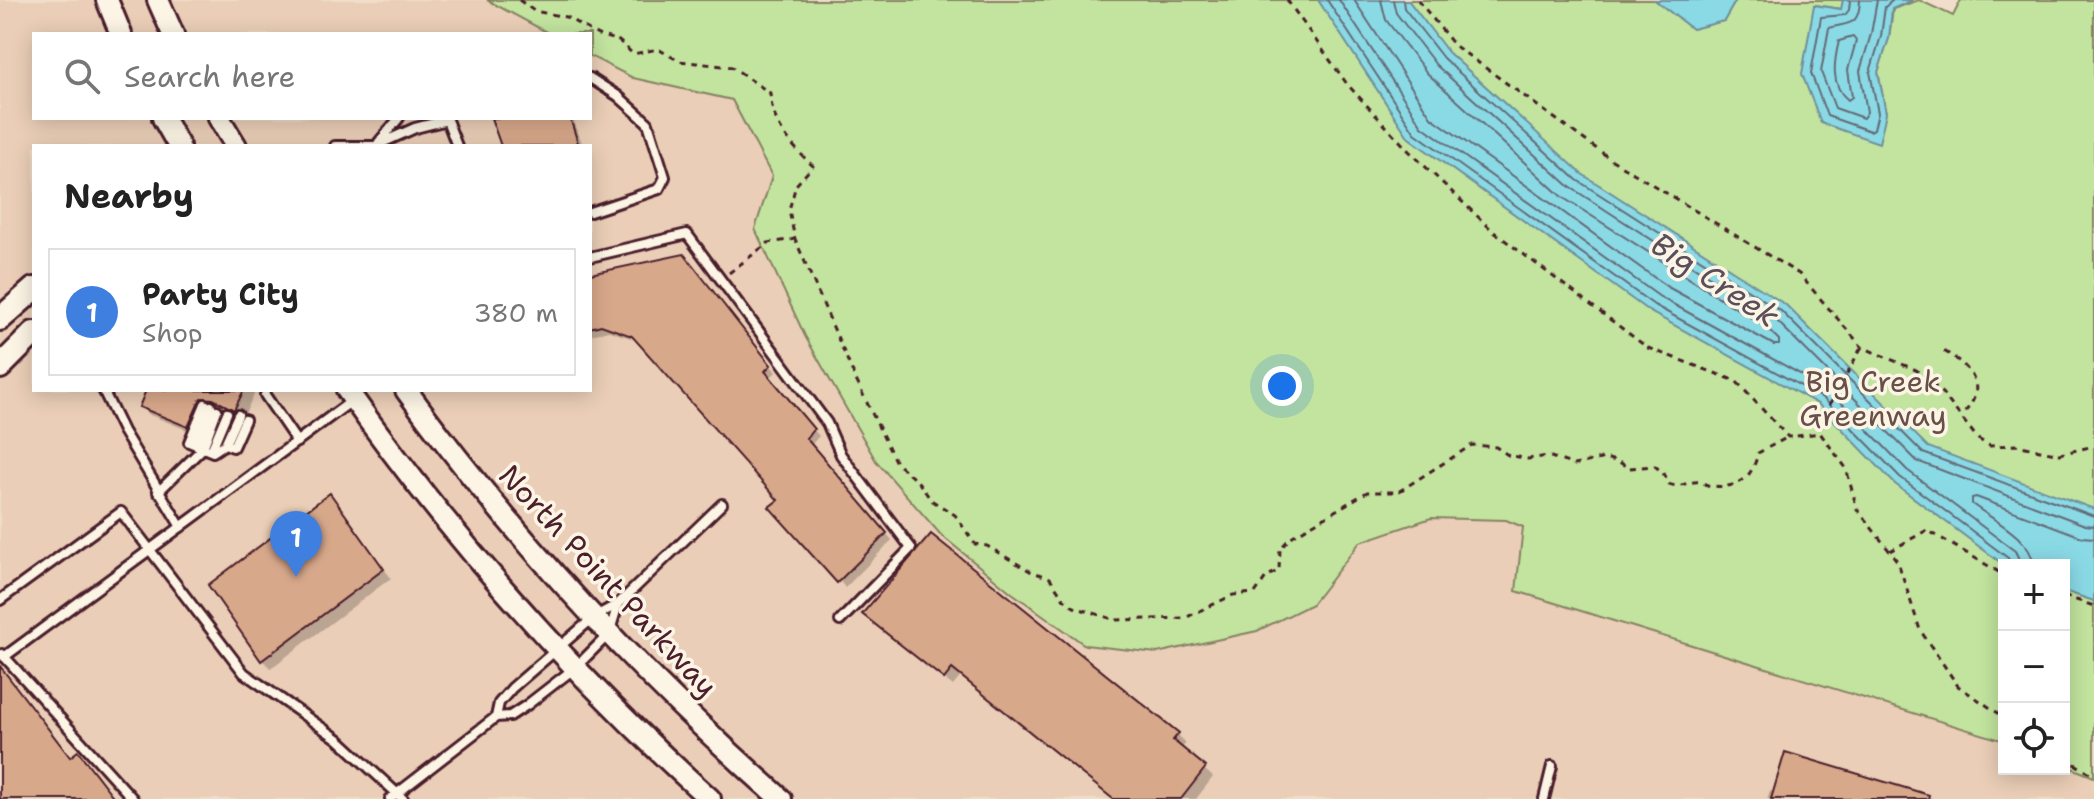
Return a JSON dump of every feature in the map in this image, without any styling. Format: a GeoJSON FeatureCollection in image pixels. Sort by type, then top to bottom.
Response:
{"type":"FeatureCollection","features":[{"type":"Feature","properties":{"kind":"main road"},"geometry":{"type":"LineString","coordinates":[[0,319],[32,291]]}},
{"type":"Feature","properties":{"kind":"main road"},"geometry":{"type":"LineString","coordinates":[[0,367],[32,335]]}},
{"type":"Feature","properties":{"kind":"street"},"geometry":{"type":"LineString","coordinates":[[107,0],[120,32]]}},
{"type":"Feature","properties":{"kind":"street"},"geometry":{"type":"LineString","coordinates":[[158,0],[172,32]]}},
{"type":"Feature","properties":{"kind":"street"},"geometry":{"type":"LineString","coordinates":[[164,120],[178,144]]}},
{"type":"Feature","properties":{"kind":"street"},"geometry":{"type":"LineString","coordinates":[[220,120],[235,144]]}},
{"type":"Feature","properties":{"kind":"street","name":"North Point Parkway"},"geometry":{"type":"LineString","coordinates":[[408,392],[472,478],[609,634],[666,693],[781,799]]}},
{"type":"Feature","properties":{"kind":"street"},"geometry":{"type":"LineString","coordinates":[[351,395],[435,508],[557,648],[622,716],[710,799]]}},
{"type":"Feature","properties":{"kind":"lane"},"geometry":{"type":"LineString","coordinates":[[592,79],[618,96],[648,123],[665,177],[659,189],[592,211]]}},
{"type":"Feature","properties":{"kind":"lane"},"geometry":{"type":"LineString","coordinates":[[378,144],[397,120]]}},
{"type":"Feature","properties":{"kind":"lane"},"geometry":{"type":"LineString","coordinates":[[415,128],[419,120]]}},
{"type":"Feature","properties":{"kind":"lane"},"geometry":{"type":"LineString","coordinates":[[380,144],[415,128],[443,120]]}},
{"type":"Feature","properties":{"kind":"lane"},"geometry":{"type":"LineString","coordinates":[[446,120],[456,144]]}},
{"type":"Feature","properties":{"kind":"lane"},"geometry":{"type":"LineString","coordinates":[[592,257],[687,234],[827,423],[841,455],[911,548],[840,621]]}},
{"type":"Feature","properties":{"kind":"lane"},"geometry":{"type":"LineString","coordinates":[[105,392],[158,492],[181,527]]}},
{"type":"Feature","properties":{"kind":"lane"},"geometry":{"type":"LineString","coordinates":[[261,395],[297,442]]}},
{"type":"Feature","properties":{"kind":"lane"},"geometry":{"type":"LineString","coordinates":[[133,799],[2,654],[297,442],[351,395]]}},
{"type":"Feature","properties":{"kind":"lane"},"geometry":{"type":"LineString","coordinates":[[158,492],[200,446],[215,408],[200,446]]}},
{"type":"Feature","properties":{"kind":"lane"},"geometry":{"type":"LineString","coordinates":[[200,446],[213,452],[229,446],[242,418]]}},
{"type":"Feature","properties":{"kind":"lane"},"geometry":{"type":"LineString","coordinates":[[496,717],[499,703],[557,648],[594,617],[618,604],[722,504]]}},
{"type":"Feature","properties":{"kind":"lane"},"geometry":{"type":"LineString","coordinates":[[0,600],[121,512],[244,673],[338,739],[396,797],[496,717],[510,716],[576,667],[609,634],[618,604]]}},
{"type":"Feature","properties":{"kind":"lane"},"geometry":{"type":"LineString","coordinates":[[1544,799],[1552,766]]}},
{"type":"Feature","properties":{"kind":"path"},"geometry":{"type":"LineString","coordinates":[[519,0],[534,11],[566,17],[598,35],[619,41],[633,54],[658,49],[679,61],[732,67],[770,93],[771,108],[785,139],[813,166],[796,185],[789,210],[795,239],[896,463],[919,483],[931,500],[955,515],[975,544],[987,546],[1030,571],[1050,578],[1064,599],[1074,607],[1116,620],[1185,618],[1233,595],[1255,593],[1266,577],[1279,570],[1280,549],[1291,537],[1367,492],[1398,492],[1472,445],[1496,447],[1508,455],[1528,459],[1548,456],[1574,465],[1605,458],[1629,468],[1655,466],[1669,484],[1676,487],[1699,482],[1723,487],[1749,478],[1758,453],[1788,437],[1820,433]]}},
{"type":"Feature","properties":{"kind":"path"},"geometry":{"type":"LineString","coordinates":[[1287,0],[1347,84],[1409,151],[1494,232],[1648,348],[1736,381],[1788,437]]}},
{"type":"Feature","properties":{"kind":"path"},"geometry":{"type":"LineString","coordinates":[[1418,0],[1454,45],[1612,160],[1799,274],[1862,347],[1916,370],[1961,416],[1978,439],[1990,446],[2016,445],[2060,454],[2094,446]]}},
{"type":"Feature","properties":{"kind":"path"},"geometry":{"type":"LineString","coordinates":[[720,280],[768,243],[795,239]]}},
{"type":"Feature","properties":{"kind":"path"},"geometry":{"type":"LineString","coordinates":[[1862,347],[1823,417],[1820,433],[1846,468],[1857,509],[1898,562],[1920,630],[1958,686],[1998,713]]}},
{"type":"Feature","properties":{"kind":"path"},"geometry":{"type":"LineString","coordinates":[[1944,351],[1970,371],[1975,381],[1974,400],[1961,416]]}},
{"type":"Feature","properties":{"kind":"path"},"geometry":{"type":"LineString","coordinates":[[1890,551],[1927,530],[1998,571]]}},
{"type":"Feature","properties":{"kind":"path"},"geometry":{"type":"LineString","coordinates":[[2070,598],[2094,606]]}},
{"type":"Feature","properties":{"kind":"path"},"geometry":{"type":"LineString","coordinates":[[2070,761],[2094,775]]}},
{"type":"Feature","properties":{"kind":"shaded area"},"geometry":{"type":"Polygon","coordinates":[[[0,0],[486,0],[546,32],[32,32],[32,120],[592,120],[592,57],[633,78],[732,100],[772,176],[755,229],[1440,441],[1998,629],[1998,775],[2070,775],[2070,662],[2094,673],[2094,799],[0,799],[0,0]]]}},
{"type":"Feature","properties":{"kind":"green space","name":"Big Creek Greenway"},"geometry":{"type":"Polygon","coordinates":[[[487,0],[1655,0],[1692,29],[1724,21],[1736,0],[1843,0],[1842,9],[1815,5],[1886,113],[1878,72],[1889,38],[1893,9],[1919,0],[1953,16],[1961,0],[2094,0],[2094,777],[2070,767],[2070,559],[1998,559],[1998,739],[1516,591],[1523,527],[1506,520],[1431,518],[1360,542],[1312,604],[1257,631],[1157,653],[1085,645],[1012,593],[941,535],[876,461],[805,336],[755,229],[772,176],[732,100],[633,78],[592,57],[592,32],[546,32],[487,0]]]}},
{"type":"Feature","properties":{"kind":"water","name":"Big Creek"},"geometry":{"type":"Polygon","coordinates":[[[1318,0],[1408,0],[1448,52],[1582,174],[1786,305],[1928,447],[2094,509],[2094,601],[2070,593],[2070,559],[1998,561],[1895,484],[1818,404],[1650,312],[1409,138],[1318,0]]]}},
{"type":"Feature","properties":{"kind":"water"},"geometry":{"type":"Polygon","coordinates":[[[1655,0],[1736,0],[1724,21],[1692,29],[1655,0]]]}},
{"type":"Feature","properties":{"kind":"water"},"geometry":{"type":"Polygon","coordinates":[[[1843,0],[1913,0],[1892,9],[1889,38],[1878,72],[1886,113],[1879,143],[1821,123],[1802,74],[1814,5],[1841,9],[1843,0]]]}},
{"type":"Feature","properties":{"kind":"building"},"geometry":{"type":"Polygon","coordinates":[[[492,120],[571,120],[578,143],[576,144],[500,144],[492,120]]]}},
{"type":"Feature","properties":{"kind":"building"},"geometry":{"type":"Polygon","coordinates":[[[684,254],[771,365],[765,371],[814,429],[806,438],[887,533],[837,583],[769,507],[778,500],[632,336],[601,325],[592,327],[592,274],[684,254]]]}},
{"type":"Feature","properties":{"kind":"building"},"geometry":{"type":"Polygon","coordinates":[[[145,392],[243,392],[234,410],[213,399],[201,398],[188,427],[139,407],[145,392]]]}},
{"type":"Feature","properties":{"kind":"building"},"geometry":{"type":"Polygon","coordinates":[[[330,493],[384,569],[261,661],[208,585],[330,493]]]}},
{"type":"Feature","properties":{"kind":"building"},"geometry":{"type":"Polygon","coordinates":[[[931,534],[1179,733],[1173,740],[1206,767],[1181,799],[1113,799],[952,669],[944,679],[862,614],[931,534]]]}},
{"type":"Feature","properties":{"kind":"building"},"geometry":{"type":"Polygon","coordinates":[[[0,666],[70,757],[78,751],[115,799],[0,799],[0,666]]]}},
{"type":"Feature","properties":{"kind":"building"},"geometry":{"type":"Polygon","coordinates":[[[1785,752],[1929,795],[1928,799],[1771,799],[1785,752]]]}},
{"type":"Feature","properties":{"kind":"place","name":"Party City"},"geometry":{"type":"Point","coordinates":[296,577]}}]}
